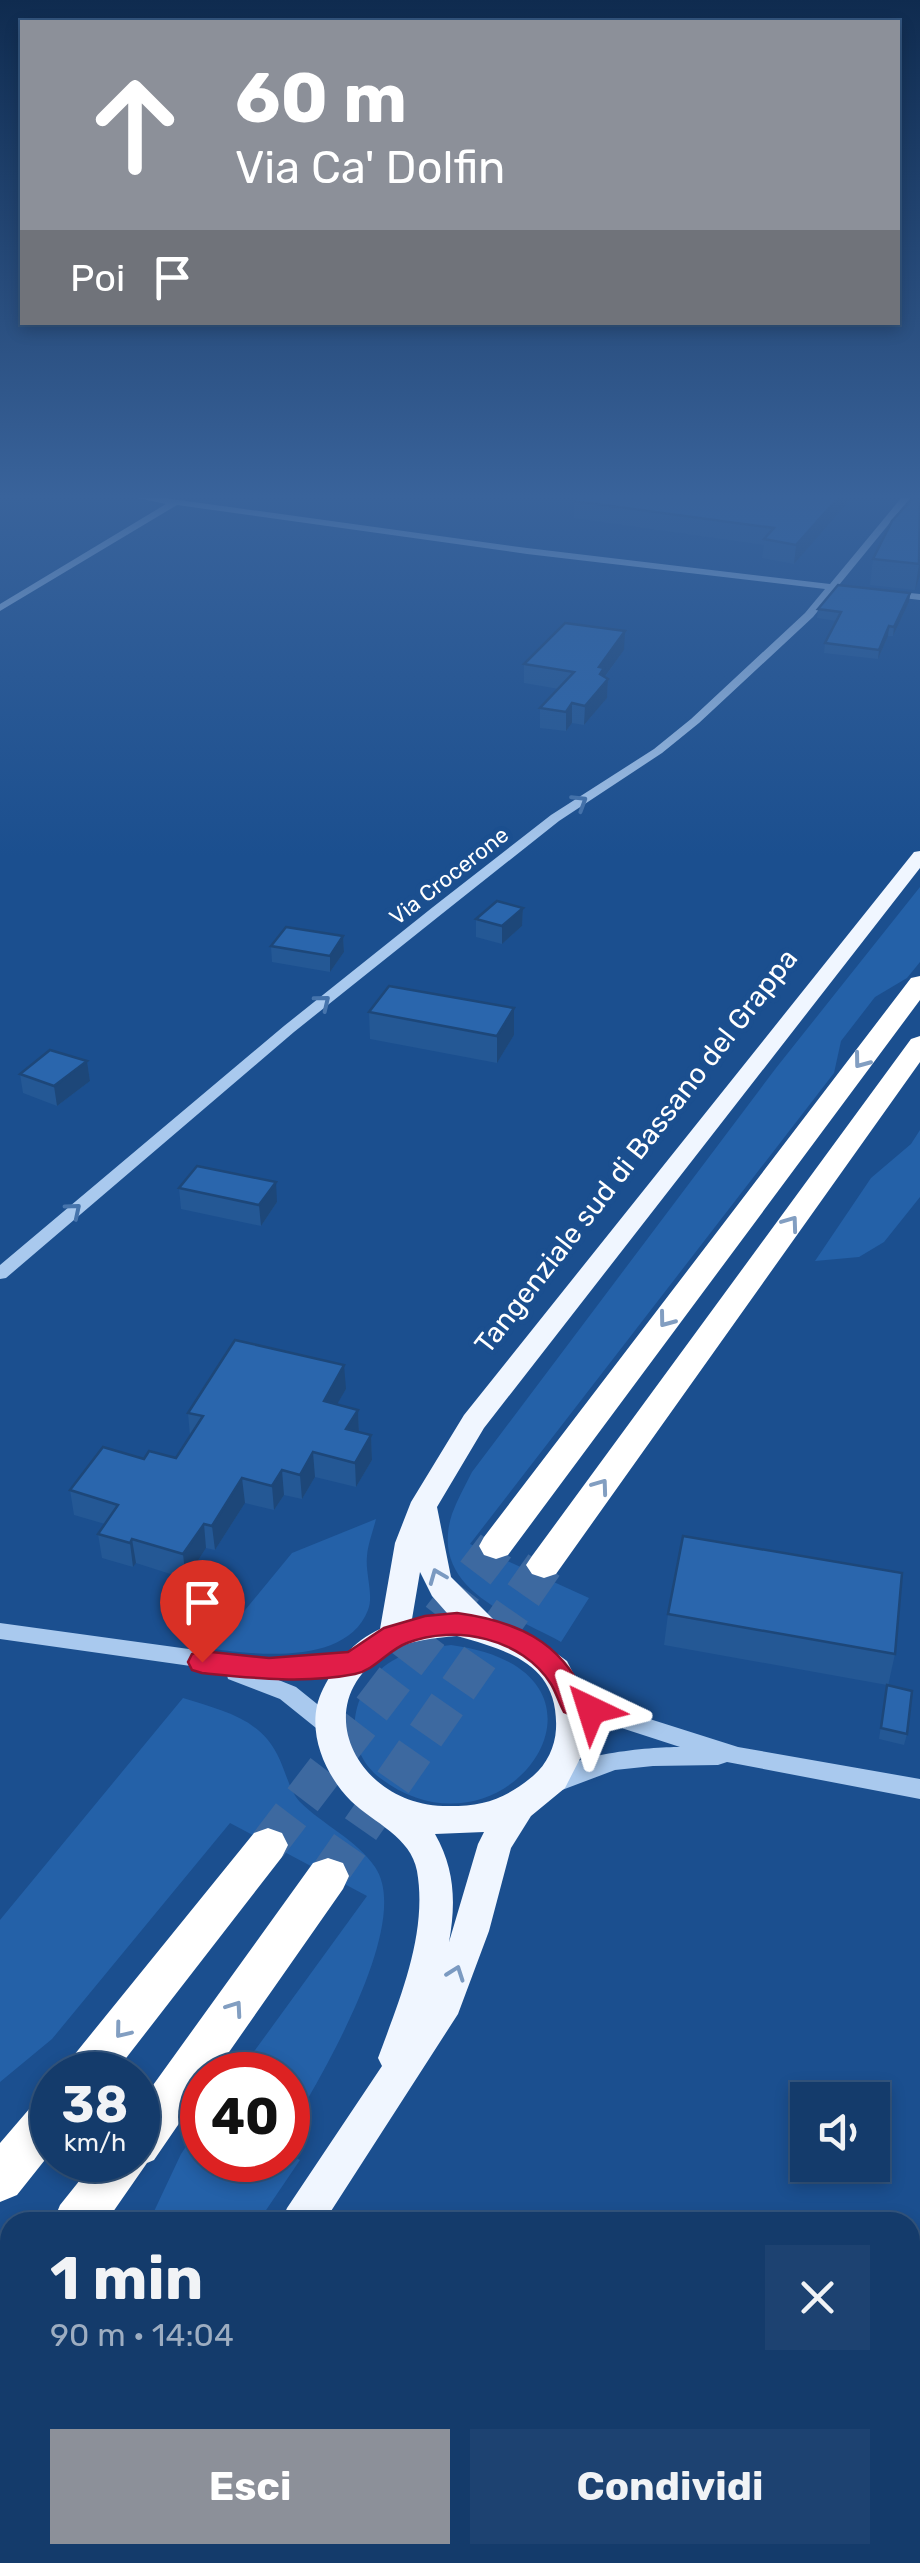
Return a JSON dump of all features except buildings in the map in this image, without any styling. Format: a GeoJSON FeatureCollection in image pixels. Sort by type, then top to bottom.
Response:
{"type":"FeatureCollection","features":[{"type":"Feature","properties":{"kind":"highway"},"geometry":{"type":"LineString","coordinates":[[496,1546],[920,983]]}},
{"type":"Feature","properties":{"kind":"highway"},"geometry":{"type":"LineString","coordinates":[[544,1565],[920,1044]]}},
{"type":"Feature","properties":{"kind":"highway"},"geometry":{"type":"LineString","coordinates":[[104,2052],[268,1844]]}},
{"type":"Feature","properties":{"kind":"highway"},"geometry":{"type":"LineString","coordinates":[[160,2113],[328,1876]]}},
{"type":"Feature","properties":{"kind":"highway"},"geometry":{"type":"LineString","coordinates":[[0,2179],[30,2143]]}},
{"type":"Feature","properties":{"kind":"highway"},"geometry":{"type":"LineString","coordinates":[[86,2212],[108,2182]]}},
{"type":"Feature","properties":{"kind":"main road","name":"Tangenziale sud di Bassano del Grappa"},"geometry":{"type":"LineString","coordinates":[[394,1636],[410,1543],[425,1502],[474,1422],[920,856]]}},
{"type":"Feature","properties":{"kind":"main road"},"geometry":{"type":"LineString","coordinates":[[386,1809],[450,1823],[486,1819],[518,1807],[548,1786],[567,1760],[576,1732],[574,1704],[563,1678],[544,1656],[518,1639],[488,1628],[453,1604],[432,1576],[425,1502]]}},
{"type":"Feature","properties":{"kind":"main road"},"geometry":{"type":"LineString","coordinates":[[388,2086],[432,1954],[436,1886],[426,1846],[354,1784],[335,1756],[329,1726],[335,1692],[354,1663],[394,1636],[441,1625],[488,1628]]}},
{"type":"Feature","properties":{"kind":"main road"},"geometry":{"type":"LineString","coordinates":[[307,2212],[445,2002],[496,1844],[518,1807]]}},
{"type":"Feature","properties":{"kind":"street","name":"Via Crocerone"},"geometry":{"type":"LineString","coordinates":[[0,1274],[289,1029],[438,910],[555,818],[658,751],[807,617]]}},
{"type":"Feature","properties":{"kind":"street"},"geometry":{"type":"LineString","coordinates":[[0,1632],[269,1669],[354,1663]]}},
{"type":"Feature","properties":{"kind":"street"},"geometry":{"type":"LineString","coordinates":[[202,1662],[288,1693],[329,1726]]}},
{"type":"Feature","properties":{"kind":"street"},"geometry":{"type":"LineString","coordinates":[[574,1704],[738,1756],[920,1789]]}},
{"type":"Feature","properties":{"kind":"street"},"geometry":{"type":"LineString","coordinates":[[548,1786],[592,1764],[620,1758],[738,1756]]}},
{"type":"Feature","properties":{"kind":"shaded area"},"geometry":{"type":"Polygon","coordinates":[[[920,887],[920,962],[907,978],[875,997],[841,1041],[834,1073],[470,1544],[589,1598],[561,1642],[498,1609],[462,1580],[452,1562],[448,1540],[452,1514],[472,1472],[776,1068],[920,887]]]}},
{"type":"Feature","properties":{"kind":"shaded area"},"geometry":{"type":"Polygon","coordinates":[[[920,1130],[920,1197],[884,1242],[859,1257],[815,1261],[871,1178],[911,1144],[920,1130]]]}},
{"type":"Feature","properties":{"kind":"shaded area"},"geometry":{"type":"Polygon","coordinates":[[[376,1519],[367,1556],[370,1604],[357,1628],[322,1648],[300,1652],[213,1649],[292,1553],[376,1519]]]}},
{"type":"Feature","properties":{"kind":"shaded area"},"geometry":{"type":"Polygon","coordinates":[[[451,1645],[509,1662],[540,1690],[547,1724],[536,1757],[509,1785],[472,1801],[427,1801],[380,1778],[367,1765],[355,1734],[355,1717],[367,1685],[392,1661],[420,1650],[451,1645]]]}},
{"type":"Feature","properties":{"kind":"shaded area"},"geometry":{"type":"Polygon","coordinates":[[[183,1698],[224,1711],[260,1731],[277,1754],[296,1797],[368,1858],[384,1893],[373,1963],[310,2095],[310,2052],[254,2052],[367,1896],[230,1823],[52,2039],[36,2052],[30,2052],[30,2057],[0,2082],[0,1920],[183,1698]]]}},
{"type":"Feature","properties":{"kind":"shaded area"},"geometry":{"type":"Polygon","coordinates":[[[180,2156],[180,2182],[285,2182],[265,2212],[154,2212],[180,2156]]]}},
{"type":"Feature","properties":{"kind":"tunnel"},"geometry":{"type":"LineString","coordinates":[[268,1845],[496,1546]]}},
{"type":"Feature","properties":{"kind":"tunnel"},"geometry":{"type":"LineString","coordinates":[[328,1876],[544,1565]]}},
{"type":"Feature","properties":{"kind":"route"},"geometry":{"type":"LineString","coordinates":[[202,1662],[269,1669],[354,1663],[394,1636],[425,1627],[457,1624],[488,1628],[518,1639],[544,1656],[563,1678],[574,1704],[591,1710]]}}]}
